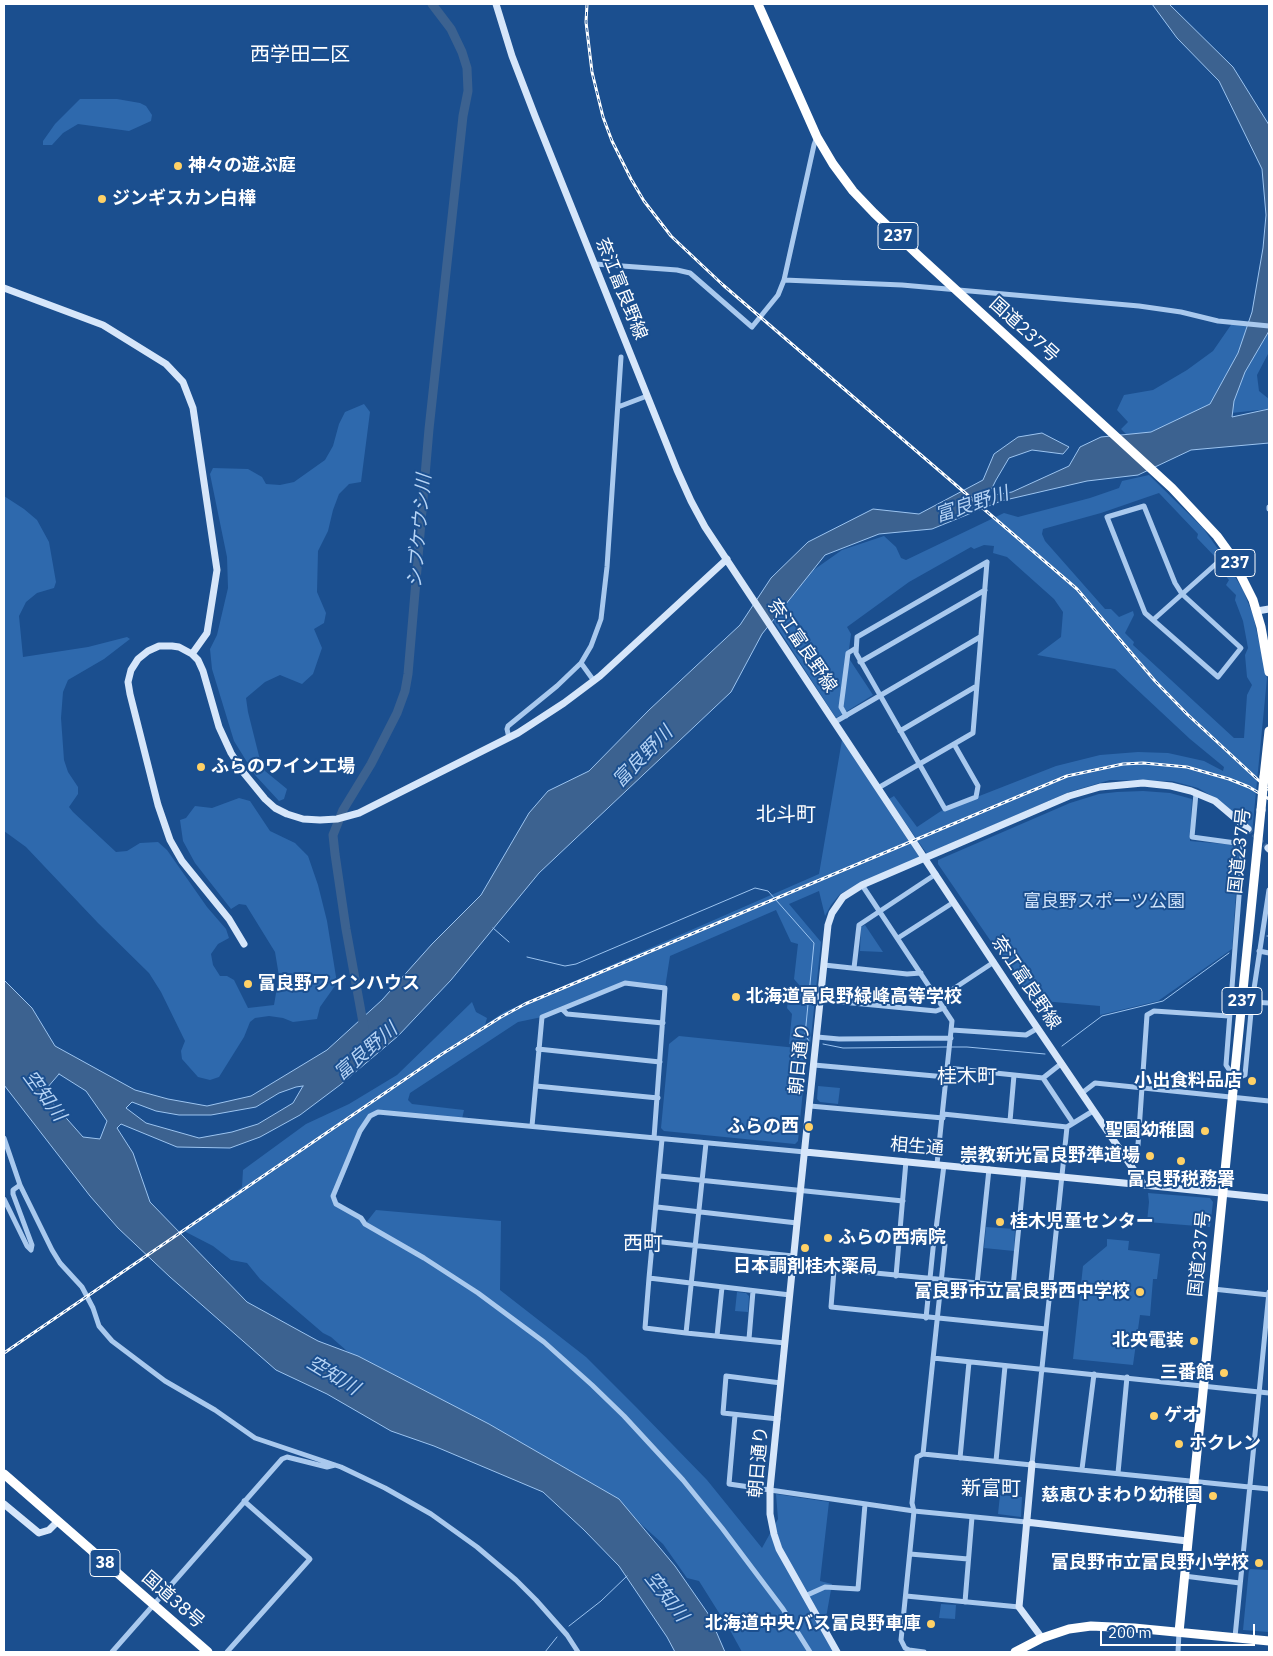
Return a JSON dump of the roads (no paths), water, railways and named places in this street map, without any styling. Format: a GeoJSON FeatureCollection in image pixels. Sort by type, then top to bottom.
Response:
{"type":"FeatureCollection","features":[{"type":"Feature","properties":{"kind":"highway","name":"国道237号"},"geometry":{"type":"LineString","coordinates":[[758,4],[817,137],[837,170],[863,202],[1160,477],[1205,522],[1230,554],[1246,583],[1257,611],[1269,672]]}},
{"type":"Feature","properties":{"kind":"highway","name":"国道237号"},"geometry":{"type":"LineString","coordinates":[[1179,1632],[1269,731]]}},
{"type":"Feature","properties":{"kind":"highway","name":"国道38号"},"geometry":{"type":"LineString","coordinates":[[4,1474],[206,1652]]}},
{"type":"Feature","properties":{"kind":"highway"},"geometry":{"type":"LineString","coordinates":[[1014,1652],[1042,1638],[1069,1629],[1091,1626],[1269,1641]]}},
{"type":"Feature","properties":{"kind":"street","name":"奈江富良野線"},"geometry":{"type":"LineString","coordinates":[[496,4],[512,56],[647,396],[688,495],[705,527],[1144,1186]]}},
{"type":"Feature","properties":{"kind":"street"},"geometry":{"type":"LineString","coordinates":[[595,264],[677,270],[690,273],[752,327],[778,295],[784,280],[817,137]]}},
{"type":"Feature","properties":{"kind":"street"},"geometry":{"type":"LineString","coordinates":[[784,280],[902,285],[1139,306],[1181,312],[1222,321],[1269,326]]}},
{"type":"Feature","properties":{"kind":"street"},"geometry":{"type":"LineString","coordinates":[[4,288],[103,325],[166,364],[183,382],[193,408],[217,570],[207,633],[192,654]]}},
{"type":"Feature","properties":{"kind":"street"},"geometry":{"type":"LineString","coordinates":[[508,738],[506,729],[508,726],[557,686],[581,663],[598,628],[603,608],[621,357]]}},
{"type":"Feature","properties":{"kind":"street"},"geometry":{"type":"LineString","coordinates":[[618,407],[647,396]]}},
{"type":"Feature","properties":{"kind":"street"},"geometry":{"type":"LineString","coordinates":[[1144,506],[1175,583],[1182,594],[1241,648],[1218,678],[1153,620],[1145,613],[1107,517],[1144,506]]}},
{"type":"Feature","properties":{"kind":"street"},"geometry":{"type":"LineString","coordinates":[[1153,620],[1217,563],[1230,554]]}},
{"type":"Feature","properties":{"kind":"street"},"geometry":{"type":"LineString","coordinates":[[244,944],[229,919],[182,861],[170,840],[158,805],[128,688],[131,670],[138,658],[159,646],[179,647],[192,654],[198,660],[203,671],[227,746],[250,781],[265,799],[281,812],[303,819],[336,819],[359,813],[508,738],[558,708],[618,661],[727,559]]}},
{"type":"Feature","properties":{"kind":"street"},"geometry":{"type":"LineString","coordinates":[[878,788],[919,764],[954,744],[972,733],[987,562],[857,637],[856,653],[860,662],[880,696],[900,731],[919,764],[945,809],[976,797],[978,786],[954,744]]}},
{"type":"Feature","properties":{"kind":"street"},"geometry":{"type":"LineString","coordinates":[[860,662],[985,590]]}},
{"type":"Feature","properties":{"kind":"street"},"geometry":{"type":"LineString","coordinates":[[1257,611],[1269,609]]}},
{"type":"Feature","properties":{"kind":"street"},"geometry":{"type":"LineString","coordinates":[[835,722],[980,638]]}},
{"type":"Feature","properties":{"kind":"street"},"geometry":{"type":"LineString","coordinates":[[846,716],[841,707],[848,653],[856,648]]}},
{"type":"Feature","properties":{"kind":"street"},"geometry":{"type":"LineString","coordinates":[[581,663],[594,681]]}},
{"type":"Feature","properties":{"kind":"street"},"geometry":{"type":"LineString","coordinates":[[900,731],[975,687]]}},
{"type":"Feature","properties":{"kind":"street","name":"朝日通り"},"geometry":{"type":"LineString","coordinates":[[838,1652],[779,1549],[770,1514],[770,1489],[793,1256],[828,925],[832,913],[842,897],[862,884],[1069,796],[1100,787],[1143,783],[1171,786],[1196,793],[1215,801],[1248,829]]}},
{"type":"Feature","properties":{"kind":"street"},"geometry":{"type":"LineString","coordinates":[[1196,793],[1192,838],[1243,844],[1226,1065],[1234,1079],[1245,1075],[1252,1002],[1269,890]]}},
{"type":"Feature","properties":{"kind":"street"},"geometry":{"type":"LineString","coordinates":[[854,968],[859,925],[936,874]]}},
{"type":"Feature","properties":{"kind":"street"},"geometry":{"type":"LineString","coordinates":[[862,884],[952,1021],[946,1077],[936,1228],[926,1318]]}},
{"type":"Feature","properties":{"kind":"street"},"geometry":{"type":"LineString","coordinates":[[898,938],[954,902]]}},
{"type":"Feature","properties":{"kind":"street"},"geometry":{"type":"LineString","coordinates":[[1259,951],[1269,953]]}},
{"type":"Feature","properties":{"kind":"street"},"geometry":{"type":"LineString","coordinates":[[938,999],[994,962]]}},
{"type":"Feature","properties":{"kind":"street"},"geometry":{"type":"LineString","coordinates":[[824,965],[908,974],[921,973]]}},
{"type":"Feature","properties":{"kind":"street"},"geometry":{"type":"LineString","coordinates":[[532,1126],[542,1017],[625,982],[665,988],[654,1138]]}},
{"type":"Feature","properties":{"kind":"street"},"geometry":{"type":"LineString","coordinates":[[821,1000],[936,1012],[944,1008]]}},
{"type":"Feature","properties":{"kind":"street"},"geometry":{"type":"LineString","coordinates":[[1252,1002],[1269,1003]]}},
{"type":"Feature","properties":{"kind":"street"},"geometry":{"type":"LineString","coordinates":[[562,1009],[568,1014],[663,1023]]}},
{"type":"Feature","properties":{"kind":"street"},"geometry":{"type":"LineString","coordinates":[[1124,1156],[1138,1145],[1147,1015],[1154,1010],[1229,1016]]}},
{"type":"Feature","properties":{"kind":"street"},"geometry":{"type":"LineString","coordinates":[[952,1030],[1026,1035],[1038,1028]]}},
{"type":"Feature","properties":{"kind":"street"},"geometry":{"type":"LineString","coordinates":[[817,1037],[839,1039],[950,1038]]}},
{"type":"Feature","properties":{"kind":"street"},"geometry":{"type":"LineString","coordinates":[[538,1050],[660,1062]]}},
{"type":"Feature","properties":{"kind":"street"},"geometry":{"type":"LineString","coordinates":[[947,1068],[1043,1078],[1062,1064]]}},
{"type":"Feature","properties":{"kind":"street"},"geometry":{"type":"LineString","coordinates":[[814,1065],[946,1077]]}},
{"type":"Feature","properties":{"kind":"street"},"geometry":{"type":"LineString","coordinates":[[1010,1121],[1014,1075]]}},
{"type":"Feature","properties":{"kind":"street"},"geometry":{"type":"LineString","coordinates":[[1043,1078],[1073,1123]]}},
{"type":"Feature","properties":{"kind":"street"},"geometry":{"type":"LineString","coordinates":[[1082,1093],[1095,1083],[1269,1100]]}},
{"type":"Feature","properties":{"kind":"street"},"geometry":{"type":"LineString","coordinates":[[536,1086],[658,1098]]}},
{"type":"Feature","properties":{"kind":"street"},"geometry":{"type":"LineString","coordinates":[[810,1106],[1066,1127],[1093,1111]]}},
{"type":"Feature","properties":{"kind":"street"},"geometry":{"type":"LineString","coordinates":[[805,1152],[378,1112],[370,1116],[360,1131],[333,1196],[336,1204],[361,1218],[365,1224],[424,1258],[478,1293],[544,1342],[592,1385],[677,1473],[722,1528],[783,1609],[810,1652]]}},
{"type":"Feature","properties":{"kind":"street"},"geometry":{"type":"LineString","coordinates":[[1042,1638],[1019,1607],[1066,1127]]}},
{"type":"Feature","properties":{"kind":"street"},"geometry":{"type":"LineString","coordinates":[[4,1138],[20,1185],[52,1250],[60,1263],[86,1293],[99,1326],[112,1341],[165,1381],[214,1410],[255,1438],[335,1465],[385,1488],[431,1514],[468,1540],[508,1573],[536,1600],[567,1635],[578,1652]]}},
{"type":"Feature","properties":{"kind":"street"},"geometry":{"type":"LineString","coordinates":[[662,1139],[645,1328],[785,1343]]}},
{"type":"Feature","properties":{"kind":"street"},"geometry":{"type":"LineString","coordinates":[[686,1332],[706,1143]]}},
{"type":"Feature","properties":{"kind":"street","name":"相生通"},"geometry":{"type":"LineString","coordinates":[[805,1152],[941,1164],[1144,1186]]}},
{"type":"Feature","properties":{"kind":"street"},"geometry":{"type":"LineString","coordinates":[[896,1276],[906,1161]]}},
{"type":"Feature","properties":{"kind":"street"},"geometry":{"type":"LineString","coordinates":[[976,1284],[989,1169]]}},
{"type":"Feature","properties":{"kind":"street"},"geometry":{"type":"LineString","coordinates":[[1012,1288],[1024,1174]]}},
{"type":"Feature","properties":{"kind":"street"},"geometry":{"type":"LineString","coordinates":[[660,1176],[903,1200]]}},
{"type":"Feature","properties":{"kind":"street"},"geometry":{"type":"LineString","coordinates":[[4,1200],[30,1250],[32,1245],[13,1194],[15,1188],[20,1185]]}},
{"type":"Feature","properties":{"kind":"street"},"geometry":{"type":"LineString","coordinates":[[1144,1186],[1269,1198]]}},
{"type":"Feature","properties":{"kind":"street"},"geometry":{"type":"LineString","coordinates":[[656,1207],[797,1223]]}},
{"type":"Feature","properties":{"kind":"street"},"geometry":{"type":"LineString","coordinates":[[923,1454],[945,1245],[936,1228]]}},
{"type":"Feature","properties":{"kind":"street"},"geometry":{"type":"LineString","coordinates":[[653,1241],[793,1256]]}},
{"type":"Feature","properties":{"kind":"street"},"geometry":{"type":"LineString","coordinates":[[793,1265],[1012,1288],[1050,1290]]}},
{"type":"Feature","properties":{"kind":"street"},"geometry":{"type":"LineString","coordinates":[[834,1270],[831,1308],[1046,1329]]}},
{"type":"Feature","properties":{"kind":"street"},"geometry":{"type":"LineString","coordinates":[[648,1278],[790,1295]]}},
{"type":"Feature","properties":{"kind":"street"},"geometry":{"type":"LineString","coordinates":[[717,1336],[722,1287]]}},
{"type":"Feature","properties":{"kind":"street"},"geometry":{"type":"LineString","coordinates":[[1212,1289],[1269,1294],[1234,1637]]}},
{"type":"Feature","properties":{"kind":"street"},"geometry":{"type":"LineString","coordinates":[[749,1339],[753,1290]]}},
{"type":"Feature","properties":{"kind":"street"},"geometry":{"type":"LineString","coordinates":[[933,1358],[1269,1393]]}},
{"type":"Feature","properties":{"kind":"street"},"geometry":{"type":"LineString","coordinates":[[960,1458],[969,1362]]}},
{"type":"Feature","properties":{"kind":"street"},"geometry":{"type":"LineString","coordinates":[[996,1461],[1005,1366]]}},
{"type":"Feature","properties":{"kind":"street"},"geometry":{"type":"LineString","coordinates":[[1082,1469],[1094,1374]]}},
{"type":"Feature","properties":{"kind":"street"},"geometry":{"type":"LineString","coordinates":[[778,1419],[723,1413],[726,1376],[781,1383]]}},
{"type":"Feature","properties":{"kind":"street"},"geometry":{"type":"LineString","coordinates":[[1118,1473],[1127,1377]]}},
{"type":"Feature","properties":{"kind":"street"},"geometry":{"type":"LineString","coordinates":[[735,1414],[728,1484],[914,1511],[1188,1541]]}},
{"type":"Feature","properties":{"kind":"street"},"geometry":{"type":"LineString","coordinates":[[924,1652],[908,1650],[902,1644],[917,1457],[923,1454],[1269,1489]]}},
{"type":"Feature","properties":{"kind":"street"},"geometry":{"type":"LineString","coordinates":[[112,1652],[284,1458],[327,1467],[335,1465]]}},
{"type":"Feature","properties":{"kind":"street"},"geometry":{"type":"LineString","coordinates":[[227,1652],[310,1560],[244,1501]]}},
{"type":"Feature","properties":{"kind":"street"},"geometry":{"type":"LineString","coordinates":[[4,1504],[39,1533],[49,1530],[58,1521]]}},
{"type":"Feature","properties":{"kind":"street"},"geometry":{"type":"LineString","coordinates":[[805,1596],[825,1587],[858,1589],[865,1504]]}},
{"type":"Feature","properties":{"kind":"street"},"geometry":{"type":"LineString","coordinates":[[965,1602],[972,1516]]}},
{"type":"Feature","properties":{"kind":"street"},"geometry":{"type":"LineString","coordinates":[[910,1554],[968,1558]]}},
{"type":"Feature","properties":{"kind":"street"},"geometry":{"type":"LineString","coordinates":[[1184,1576],[1240,1583]]}},
{"type":"Feature","properties":{"kind":"street"},"geometry":{"type":"LineString","coordinates":[[906,1596],[1019,1607]]}},
{"type":"Feature","properties":{"kind":"street"},"geometry":{"type":"LineString","coordinates":[[1178,1652],[1179,1632]]}},
{"type":"Feature","properties":{"kind":"water"},"geometry":{"type":"Polygon","coordinates":[[[1152,4],[1169,4],[1233,67],[1269,125],[1269,331],[1245,372],[1234,401],[1232,417],[1269,409],[1269,443],[1191,450],[1138,475],[1087,481],[1001,501],[932,529],[879,534],[825,555],[762,634],[731,692],[539,873],[451,980],[398,1036],[340,1085],[300,1115],[260,1137],[230,1148],[177,1147],[121,1124],[117,1128],[133,1153],[150,1202],[247,1302],[318,1341],[358,1356],[489,1424],[619,1499],[675,1566],[709,1615],[725,1652],[675,1652],[619,1566],[543,1492],[434,1446],[391,1431],[327,1394],[276,1370],[170,1277],[118,1228],[90,1196],[4,1085],[4,980],[32,1008],[55,1046],[135,1090],[168,1099],[207,1106],[251,1096],[327,1050],[382,1000],[432,944],[481,895],[529,813],[548,791],[589,771],[649,710],[740,625],[771,578],[808,542],[873,509],[919,514],[983,480],[994,454],[1018,437],[1042,433],[1069,447],[1063,454],[1032,450],[1009,458],[988,496],[1012,492],[1069,466],[1080,447],[1101,437],[1151,432],[1210,404],[1238,353],[1252,312],[1263,248],[1266,215],[1262,169],[1219,81],[1177,38],[1152,4]],[[59,1074],[47,1088],[52,1102],[83,1137],[100,1139],[107,1121],[86,1091],[59,1074]],[[303,1086],[279,1093],[256,1107],[211,1115],[179,1115],[156,1111],[132,1102],[126,1108],[146,1123],[199,1138],[232,1132],[258,1124],[293,1103],[303,1086]]]}},
{"type":"Feature","properties":{"kind":"waterway","name":"シブケウシ川"},"geometry":{"type":"LineString","coordinates":[[364,1028],[346,929],[333,835],[343,810],[371,764],[397,713],[405,691],[408,674],[429,429],[463,116],[468,91],[467,68],[462,52],[451,29],[432,4]]}},
{"type":"Feature","properties":{"kind":"waterway"},"geometry":{"type":"LineString","coordinates":[[527,957],[565,966],[576,964],[755,888],[768,891],[814,943],[805,1035],[809,1041]]}},
{"type":"Feature","properties":{"kind":"waterway"},"geometry":{"type":"LineString","coordinates":[[493,928],[509,942]]}},
{"type":"Feature","properties":{"kind":"waterway"},"geometry":{"type":"LineString","coordinates":[[1062,1046],[1102,1016],[1163,1001],[1229,953]]}},
{"type":"Feature","properties":{"kind":"waterway"},"geometry":{"type":"LineString","coordinates":[[823,1044],[843,1048],[947,1047]]}},
{"type":"Feature","properties":{"kind":"waterway"},"geometry":{"type":"LineString","coordinates":[[951,1047],[1045,1054]]}},
{"type":"Feature","properties":{"kind":"waterway"},"geometry":{"type":"LineString","coordinates":[[569,1626],[601,1601],[627,1576]]}},
{"type":"Feature","properties":{"kind":"waterway"},"geometry":{"type":"LineString","coordinates":[[545,1652],[557,1637]]}},
{"type":"Feature","properties":{"kind":"tunnel"},"geometry":{"type":"LineString","coordinates":[[1248,829],[1268,848]]}},
{"type":"Feature","properties":{"kind":"railway"},"geometry":{"type":"LineString","coordinates":[[587,4],[586,22],[592,72],[603,117],[612,141],[631,179],[644,201],[671,236],[723,285],[1077,589],[1155,681],[1187,714],[1269,790]]}},
{"type":"Feature","properties":{"kind":"railway"},"geometry":{"type":"LineString","coordinates":[[4,1353],[442,1054],[525,1004],[1067,776],[1123,764],[1143,763],[1187,767],[1229,779],[1249,787],[1269,799]]}},
{"type":"Feature","properties":{"kind":"place","name":"神々の遊ぶ庭"},"geometry":{"type":"Point","coordinates":[178,166]}},
{"type":"Feature","properties":{"kind":"place","name":"ジンギスカン白樺"},"geometry":{"type":"Point","coordinates":[102,199]}},
{"type":"Feature","properties":{"kind":"place","name":"ふらのワイン工場"},"geometry":{"type":"Point","coordinates":[201,767]}},
{"type":"Feature","properties":{"kind":"place","name":"富良野ワインハウス"},"geometry":{"type":"Point","coordinates":[248,984]}},
{"type":"Feature","properties":{"kind":"place","name":"北海道富良野緑峰高等学校"},"geometry":{"type":"Point","coordinates":[736,997]}},
{"type":"Feature","properties":{"kind":"place","name":"小出食料品店"},"geometry":{"type":"Point","coordinates":[1252,1081]}},
{"type":"Feature","properties":{"kind":"place","name":"ふらの西"},"geometry":{"type":"Point","coordinates":[809,1127]}},
{"type":"Feature","properties":{"kind":"place","name":"聖園幼稚園"},"geometry":{"type":"Point","coordinates":[1205,1131]}},
{"type":"Feature","properties":{"kind":"place","name":"崇教新光富良野準道場"},"geometry":{"type":"Point","coordinates":[1150,1156]}},
{"type":"Feature","properties":{"kind":"place","name":"富良野税務署"},"geometry":{"type":"Point","coordinates":[1181,1161]}},
{"type":"Feature","properties":{"kind":"place","name":"桂木児童センター"},"geometry":{"type":"Point","coordinates":[1000,1222]}},
{"type":"Feature","properties":{"kind":"place","name":"ふらの西病院"},"geometry":{"type":"Point","coordinates":[828,1238]}},
{"type":"Feature","properties":{"kind":"place","name":"日本調剤桂木薬局"},"geometry":{"type":"Point","coordinates":[805,1248]}},
{"type":"Feature","properties":{"kind":"place","name":"富良野市立富良野西中学校"},"geometry":{"type":"Point","coordinates":[1140,1292]}},
{"type":"Feature","properties":{"kind":"place","name":"北央電装"},"geometry":{"type":"Point","coordinates":[1194,1341]}},
{"type":"Feature","properties":{"kind":"place","name":"三番館"},"geometry":{"type":"Point","coordinates":[1224,1373]}},
{"type":"Feature","properties":{"kind":"place","name":"ゲオ"},"geometry":{"type":"Point","coordinates":[1154,1416]}},
{"type":"Feature","properties":{"kind":"place","name":"ホクレン"},"geometry":{"type":"Point","coordinates":[1179,1444]}},
{"type":"Feature","properties":{"kind":"place","name":"慈恵ひまわり幼稚園"},"geometry":{"type":"Point","coordinates":[1213,1496]}},
{"type":"Feature","properties":{"kind":"place","name":"富良野市立富良野小学校"},"geometry":{"type":"Point","coordinates":[1259,1563]}},
{"type":"Feature","properties":{"kind":"place","name":"北海道中央バス富良野車庫"},"geometry":{"type":"Point","coordinates":[931,1624]}},
{"type":"Feature","properties":{"kind":"district","name":"西学田二区"},"geometry":{"type":"Point","coordinates":[300,55]}},
{"type":"Feature","properties":{"kind":"district","name":"北斗町"},"geometry":{"type":"Point","coordinates":[786,815]}},
{"type":"Feature","properties":{"kind":"district","name":"桂木町"},"geometry":{"type":"Point","coordinates":[967,1077]}},
{"type":"Feature","properties":{"kind":"district","name":"西町"},"geometry":{"type":"Point","coordinates":[643,1244]}},
{"type":"Feature","properties":{"kind":"district","name":"新富町"},"geometry":{"type":"Point","coordinates":[991,1489]}},
{"type":"Feature","properties":{"kind":"water label","name":"富良野川"},"geometry":{"type":"Point","coordinates":[972,505]}},
{"type":"Feature","properties":{"kind":"water label","name":"富良野川"},"geometry":{"type":"Point","coordinates":[643,757]}},
{"type":"Feature","properties":{"kind":"water label","name":"富良野川"},"geometry":{"type":"Point","coordinates":[366,1052]}},
{"type":"Feature","properties":{"kind":"water label","name":"空知川"},"geometry":{"type":"Point","coordinates":[44,1096]}},
{"type":"Feature","properties":{"kind":"water label","name":"空知川"},"geometry":{"type":"Point","coordinates":[333,1376]}},
{"type":"Feature","properties":{"kind":"water label","name":"空知川"},"geometry":{"type":"Point","coordinates":[666,1597]}},
{"type":"Feature","properties":{"kind":"park label","name":"富良野スポーツ公園"},"geometry":{"type":"Point","coordinates":[1104,902]}}]}
